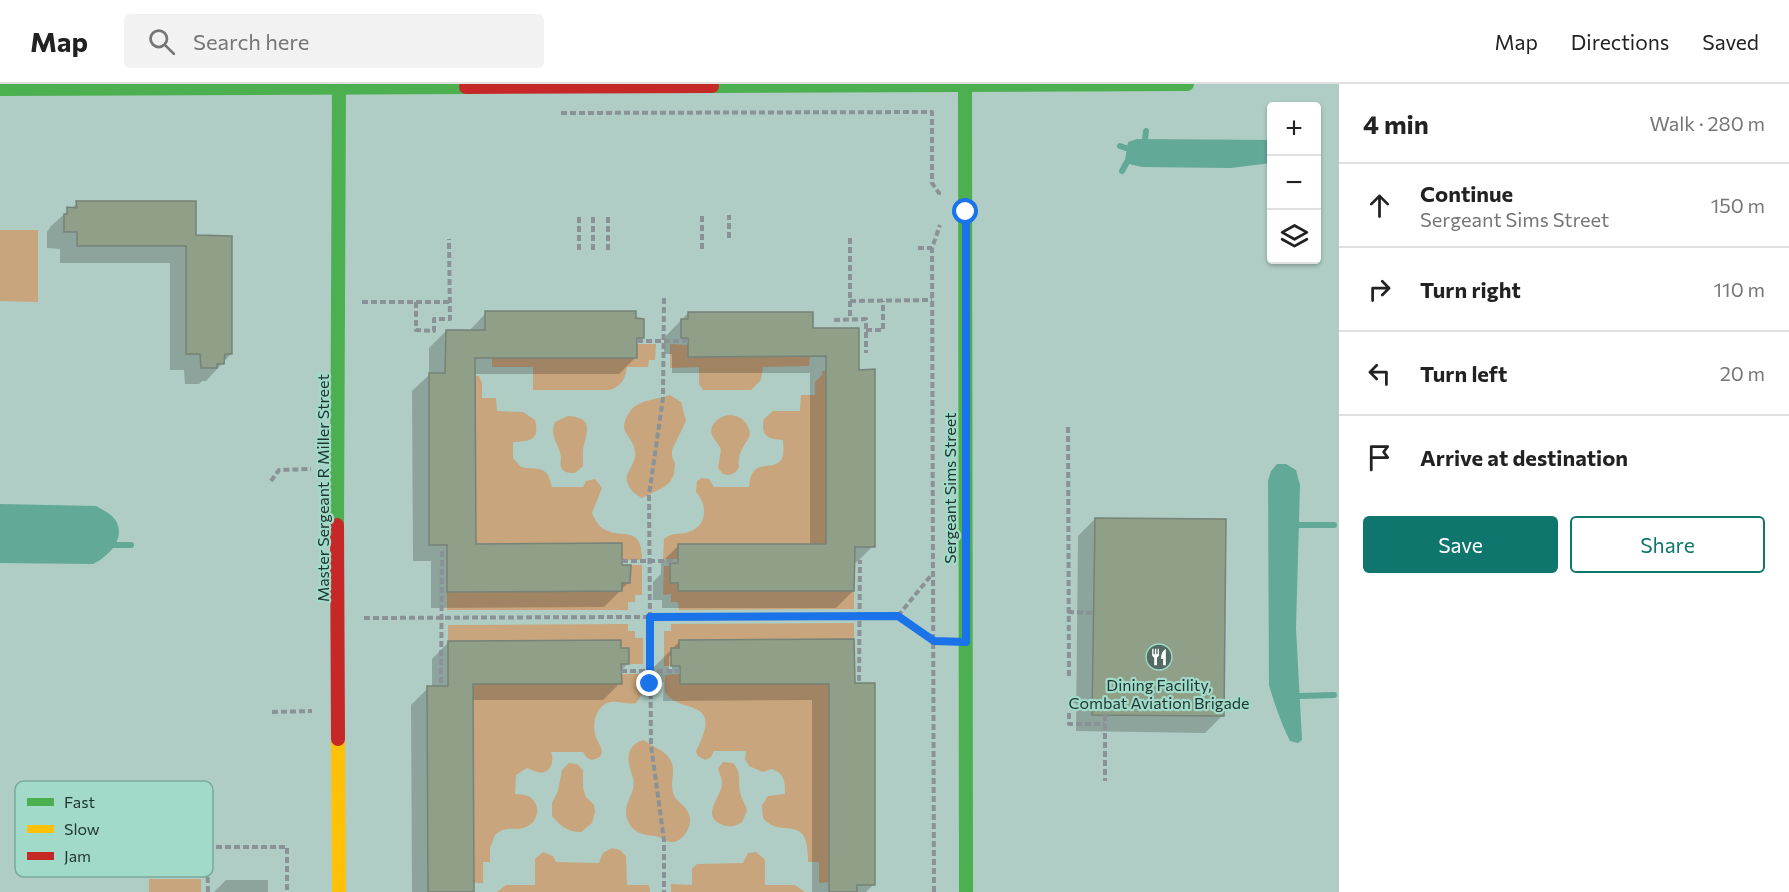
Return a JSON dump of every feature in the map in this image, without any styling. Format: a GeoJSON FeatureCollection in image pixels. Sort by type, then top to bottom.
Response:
{"type":"FeatureCollection","features":[{"type":"Feature","properties":{"kind":"street","name":"Sergeant Sims Street"},"geometry":{"type":"LineString","coordinates":[[965,84],[966,892]]}},
{"type":"Feature","properties":{"kind":"street"},"geometry":{"type":"LineString","coordinates":[[0,89],[1187,84]]}},
{"type":"Feature","properties":{"kind":"street","name":"Master Sergeant R Miller Street"},"geometry":{"type":"LineString","coordinates":[[339,86],[339,892]]}},
{"type":"Feature","properties":{"kind":"path"},"geometry":{"type":"LineString","coordinates":[[555,113],[932,112],[932,183],[939,193],[940,203]]}},
{"type":"Feature","properties":{"kind":"path"},"geometry":{"type":"LineString","coordinates":[[729,214],[729,238]]}},
{"type":"Feature","properties":{"kind":"path"},"geometry":{"type":"LineString","coordinates":[[702,215],[702,249]]}},
{"type":"Feature","properties":{"kind":"path"},"geometry":{"type":"LineString","coordinates":[[579,217],[579,250]]}},
{"type":"Feature","properties":{"kind":"path"},"geometry":{"type":"LineString","coordinates":[[593,217],[593,250]]}},
{"type":"Feature","properties":{"kind":"path"},"geometry":{"type":"LineString","coordinates":[[608,217],[608,250]]}},
{"type":"Feature","properties":{"kind":"path"},"geometry":{"type":"LineString","coordinates":[[934,892],[932,248],[940,226],[940,219]]}},
{"type":"Feature","properties":{"kind":"path"},"geometry":{"type":"LineString","coordinates":[[849,238],[850,319]]}},
{"type":"Feature","properties":{"kind":"path"},"geometry":{"type":"LineString","coordinates":[[416,302],[416,330],[434,331],[434,319],[450,318],[449,239]]}},
{"type":"Feature","properties":{"kind":"path"},"geometry":{"type":"LineString","coordinates":[[918,248],[932,248]]}},
{"type":"Feature","properties":{"kind":"path"},"geometry":{"type":"LineString","coordinates":[[664,298],[663,398],[649,495],[651,745],[664,840],[664,892]]}},
{"type":"Feature","properties":{"kind":"path"},"geometry":{"type":"LineString","coordinates":[[850,301],[932,300]]}},
{"type":"Feature","properties":{"kind":"path"},"geometry":{"type":"LineString","coordinates":[[866,330],[883,330],[883,301]]}},
{"type":"Feature","properties":{"kind":"path"},"geometry":{"type":"LineString","coordinates":[[362,302],[450,302]]}},
{"type":"Feature","properties":{"kind":"path"},"geometry":{"type":"LineString","coordinates":[[834,320],[866,319],[866,353]]}},
{"type":"Feature","properties":{"kind":"path"},"geometry":{"type":"LineString","coordinates":[[637,340],[688,341]]}},
{"type":"Feature","properties":{"kind":"path"},"geometry":{"type":"LineString","coordinates":[[1068,427],[1069,676]]}},
{"type":"Feature","properties":{"kind":"path"},"geometry":{"type":"LineString","coordinates":[[271,481],[279,470],[311,469]]}},
{"type":"Feature","properties":{"kind":"path"},"geometry":{"type":"LineString","coordinates":[[441,683],[442,549]]}},
{"type":"Feature","properties":{"kind":"path"},"geometry":{"type":"LineString","coordinates":[[860,560],[860,681]]}},
{"type":"Feature","properties":{"kind":"path"},"geometry":{"type":"LineString","coordinates":[[622,561],[678,561]]}},
{"type":"Feature","properties":{"kind":"path"},"geometry":{"type":"LineString","coordinates":[[898,616],[933,573]]}},
{"type":"Feature","properties":{"kind":"path"},"geometry":{"type":"LineString","coordinates":[[1068,612],[1093,613]]}},
{"type":"Feature","properties":{"kind":"path"},"geometry":{"type":"LineString","coordinates":[[364,618],[898,616],[934,641],[966,642]]}},
{"type":"Feature","properties":{"kind":"path"},"geometry":{"type":"LineString","coordinates":[[621,671],[680,671]]}},
{"type":"Feature","properties":{"kind":"path"},"geometry":{"type":"LineString","coordinates":[[1073,701],[1092,702]]}},
{"type":"Feature","properties":{"kind":"path"},"geometry":{"type":"LineString","coordinates":[[272,712],[312,711]]}},
{"type":"Feature","properties":{"kind":"path"},"geometry":{"type":"LineString","coordinates":[[1069,713],[1069,724],[1105,724]]}},
{"type":"Feature","properties":{"kind":"path"},"geometry":{"type":"LineString","coordinates":[[1105,715],[1106,781]]}},
{"type":"Feature","properties":{"kind":"path"},"geometry":{"type":"LineString","coordinates":[[213,847],[287,847],[287,892]]}},
{"type":"Feature","properties":{"kind":"path"},"geometry":{"type":"LineString","coordinates":[[208,877],[208,892]]}},
{"type":"Feature","properties":{"kind":"shaded area"},"geometry":{"type":"Polygon","coordinates":[[[1137,139],[1267,140],[1267,164],[1231,168],[1142,167],[1129,164],[1125,160],[1128,142],[1137,139]]]}},
{"type":"Feature","properties":{"kind":"shaded area"},"geometry":{"type":"Polygon","coordinates":[[[0,230],[38,230],[38,302],[0,301],[0,230]]]}},
{"type":"Feature","properties":{"kind":"shaded area"},"geometry":{"type":"Polygon","coordinates":[[[637,344],[656,344],[655,360],[649,360],[648,367],[627,367],[622,382],[609,390],[533,390],[533,367],[492,367],[492,358],[637,358],[637,344]]]}},
{"type":"Feature","properties":{"kind":"shaded area"},"geometry":{"type":"Polygon","coordinates":[[[670,344],[688,345],[689,357],[810,356],[809,366],[763,367],[761,380],[751,390],[703,390],[699,384],[699,367],[670,368],[670,344]]]}},
{"type":"Feature","properties":{"kind":"shaded area"},"geometry":{"type":"Polygon","coordinates":[[[822,371],[826,371],[826,544],[678,544],[678,559],[663,559],[664,539],[697,528],[703,519],[704,508],[696,492],[697,481],[702,478],[709,479],[714,487],[749,487],[754,471],[759,467],[780,461],[783,453],[783,440],[767,436],[763,430],[764,419],[773,411],[800,411],[801,395],[815,395],[815,382],[822,375],[822,371]]]}},
{"type":"Feature","properties":{"kind":"shaded area"},"geometry":{"type":"Polygon","coordinates":[[[475,376],[479,376],[482,383],[482,398],[496,398],[497,411],[523,412],[535,420],[535,436],[529,440],[513,442],[513,458],[521,467],[544,471],[552,487],[583,487],[586,481],[595,479],[602,488],[592,513],[598,524],[606,530],[631,535],[637,539],[641,546],[642,560],[622,560],[621,543],[476,544],[475,376]]]}},
{"type":"Feature","properties":{"kind":"shaded area"},"geometry":{"type":"Polygon","coordinates":[[[670,395],[681,402],[686,421],[672,450],[675,464],[674,474],[664,487],[642,498],[629,487],[627,481],[635,451],[625,430],[625,420],[637,405],[670,395]]]}},
{"type":"Feature","properties":{"kind":"shaded area"},"geometry":{"type":"Polygon","coordinates":[[[728,415],[744,420],[750,435],[740,454],[738,469],[728,475],[723,474],[718,468],[721,450],[711,429],[717,420],[728,415]]]}},
{"type":"Feature","properties":{"kind":"shaded area"},"geometry":{"type":"Polygon","coordinates":[[[568,416],[583,420],[587,428],[583,466],[575,473],[562,469],[560,452],[553,432],[555,422],[568,416]]]}},
{"type":"Feature","properties":{"kind":"shaded area"},"geometry":{"type":"Polygon","coordinates":[[[1277,464],[1286,464],[1296,470],[1300,485],[1296,628],[1302,740],[1298,743],[1290,741],[1269,685],[1268,481],[1271,471],[1277,464]]]}},
{"type":"Feature","properties":{"kind":"shaded area"},"geometry":{"type":"Polygon","coordinates":[[[0,504],[96,506],[110,514],[116,521],[119,534],[110,552],[93,564],[0,563],[0,504]]]}},
{"type":"Feature","properties":{"kind":"shaded area"},"geometry":{"type":"Polygon","coordinates":[[[631,565],[642,565],[642,595],[635,595],[635,602],[628,602],[628,610],[447,610],[447,592],[622,591],[622,583],[630,583],[631,565]]]}},
{"type":"Feature","properties":{"kind":"shaded area"},"geometry":{"type":"Polygon","coordinates":[[[664,566],[670,566],[670,583],[678,583],[679,591],[854,591],[854,609],[679,610],[678,602],[671,602],[671,594],[663,595],[664,566]]]}},
{"type":"Feature","properties":{"kind":"shaded area"},"geometry":{"type":"Polygon","coordinates":[[[854,623],[854,639],[679,640],[679,648],[671,649],[671,666],[664,666],[664,631],[671,631],[671,624],[854,623]]]}},
{"type":"Feature","properties":{"kind":"shaded area"},"geometry":{"type":"Polygon","coordinates":[[[628,624],[628,631],[635,631],[635,638],[643,638],[643,664],[629,664],[629,649],[621,648],[621,640],[448,641],[448,625],[628,624]]]}},
{"type":"Feature","properties":{"kind":"shaded area"},"geometry":{"type":"Polygon","coordinates":[[[642,674],[643,693],[636,703],[611,702],[606,703],[599,710],[594,729],[601,747],[600,757],[592,760],[587,758],[583,752],[551,752],[552,763],[545,772],[541,773],[527,768],[516,775],[515,794],[531,798],[537,807],[537,815],[526,827],[507,829],[495,835],[490,848],[490,862],[483,862],[483,883],[474,883],[473,684],[642,674]]]}},
{"type":"Feature","properties":{"kind":"shaded area"},"geometry":{"type":"Polygon","coordinates":[[[680,674],[680,684],[829,684],[829,882],[819,883],[819,862],[808,862],[807,846],[804,836],[799,831],[778,827],[763,818],[762,805],[768,796],[785,794],[784,782],[780,773],[772,769],[763,772],[749,766],[745,759],[746,751],[714,751],[711,757],[705,760],[698,756],[696,751],[706,722],[703,714],[672,699],[665,692],[665,675],[680,674]]]}},
{"type":"Feature","properties":{"kind":"shaded area"},"geometry":{"type":"Polygon","coordinates":[[[643,740],[670,759],[673,770],[673,793],[689,814],[690,823],[687,830],[676,841],[670,842],[638,832],[631,827],[627,818],[626,808],[634,783],[630,767],[630,751],[643,740]]]}},
{"type":"Feature","properties":{"kind":"shaded area"},"geometry":{"type":"Polygon","coordinates":[[[723,762],[733,763],[738,770],[739,788],[747,811],[742,822],[733,826],[723,825],[716,821],[712,811],[721,788],[718,769],[723,762]]]}},
{"type":"Feature","properties":{"kind":"shaded area"},"geometry":{"type":"Polygon","coordinates":[[[569,763],[577,764],[583,770],[583,788],[586,797],[594,805],[592,823],[581,832],[565,828],[552,816],[552,803],[558,791],[562,770],[569,763]]]}},
{"type":"Feature","properties":{"kind":"shaded area"},"geometry":{"type":"Polygon","coordinates":[[[612,848],[620,850],[626,856],[627,885],[649,885],[650,892],[497,892],[506,885],[535,885],[535,859],[543,852],[553,856],[556,862],[599,863],[603,853],[612,848]]]}},
{"type":"Feature","properties":{"kind":"shaded area"},"geometry":{"type":"Polygon","coordinates":[[[756,852],[765,860],[765,885],[795,885],[805,892],[671,892],[671,884],[692,885],[692,869],[697,864],[743,863],[748,853],[756,852]]]}},
{"type":"Feature","properties":{"kind":"shaded area"},"geometry":{"type":"Polygon","coordinates":[[[149,879],[201,879],[201,892],[149,892],[149,879]]]}},
{"type":"Feature","properties":{"kind":"building"},"geometry":{"type":"Polygon","coordinates":[[[76,201],[196,201],[196,235],[232,236],[232,354],[225,354],[224,364],[217,364],[217,368],[201,368],[200,354],[186,354],[186,246],[77,246],[77,232],[64,232],[64,214],[67,214],[67,207],[77,208],[76,201]]]}},
{"type":"Feature","properties":{"kind":"building"},"geometry":{"type":"Polygon","coordinates":[[[485,311],[636,311],[636,318],[644,319],[644,338],[637,338],[637,358],[475,358],[476,544],[622,543],[622,565],[631,565],[630,583],[622,583],[622,591],[447,592],[447,545],[429,545],[429,373],[445,373],[446,330],[485,330],[485,311]]]}},
{"type":"Feature","properties":{"kind":"building"},"geometry":{"type":"Polygon","coordinates":[[[688,312],[813,312],[813,328],[859,328],[859,370],[875,369],[875,547],[855,547],[854,591],[678,591],[678,583],[670,583],[670,563],[678,563],[678,544],[826,544],[826,356],[688,357],[688,338],[681,338],[681,319],[688,319],[688,312]]]}},
{"type":"Feature","properties":{"kind":"building","name":"Dining Facility, Combat Aviation Brigade"},"geometry":{"type":"Polygon","coordinates":[[[1095,518],[1226,519],[1224,716],[1092,715],[1095,518]]]}},
{"type":"Feature","properties":{"kind":"building"},"geometry":{"type":"Polygon","coordinates":[[[854,639],[855,683],[875,683],[875,885],[857,885],[857,892],[829,892],[829,684],[680,684],[680,666],[671,666],[671,648],[679,648],[679,640],[854,639]]]}},
{"type":"Feature","properties":{"kind":"building"},"geometry":{"type":"Polygon","coordinates":[[[621,640],[621,648],[629,648],[629,664],[621,664],[622,684],[473,684],[474,892],[428,892],[427,686],[448,686],[448,641],[621,640]]]}},
{"type":"Feature","properties":{"kind":"waterway"},"geometry":{"type":"LineString","coordinates":[[1145,139],[1146,131]]}},
{"type":"Feature","properties":{"kind":"waterway"},"geometry":{"type":"LineString","coordinates":[[1120,146],[1126,148]]}},
{"type":"Feature","properties":{"kind":"waterway"},"geometry":{"type":"LineString","coordinates":[[1122,171],[1127,162]]}},
{"type":"Feature","properties":{"kind":"waterway"},"geometry":{"type":"LineString","coordinates":[[1299,525],[1334,525]]}},
{"type":"Feature","properties":{"kind":"waterway"},"geometry":{"type":"LineString","coordinates":[[114,545],[131,545]]}},
{"type":"Feature","properties":{"kind":"waterway"},"geometry":{"type":"LineString","coordinates":[[1300,696],[1334,695]]}},
{"type":"Feature","properties":{"kind":"traffic: fast"},"geometry":{"type":"LineString","coordinates":[[337,525],[339,84]]}},
{"type":"Feature","properties":{"kind":"traffic: fast"},"geometry":{"type":"LineString","coordinates":[[965,84],[966,892]]}},
{"type":"Feature","properties":{"kind":"traffic: fast"},"geometry":{"type":"LineString","coordinates":[[712,86],[1187,84]]}},
{"type":"Feature","properties":{"kind":"traffic: fast"},"geometry":{"type":"LineString","coordinates":[[0,89],[466,87]]}},
{"type":"Feature","properties":{"kind":"traffic: slow"},"geometry":{"type":"LineString","coordinates":[[338,739],[339,892]]}},
{"type":"Feature","properties":{"kind":"traffic: jam"},"geometry":{"type":"LineString","coordinates":[[466,87],[712,86]]}},
{"type":"Feature","properties":{"kind":"traffic: jam"},"geometry":{"type":"LineString","coordinates":[[337,525],[338,739]]}},
{"type":"Feature","properties":{"kind":"place","name":"Dining Facility, Combat Aviation Brigade"},"geometry":{"type":"Point","coordinates":[1159,657]}},
{"type":"Feature","properties":{"kind":"route"},"geometry":{"type":"LineString","coordinates":[[650,684],[650,617],[898,616],[934,641],[966,642],[966,212]]}}]}
